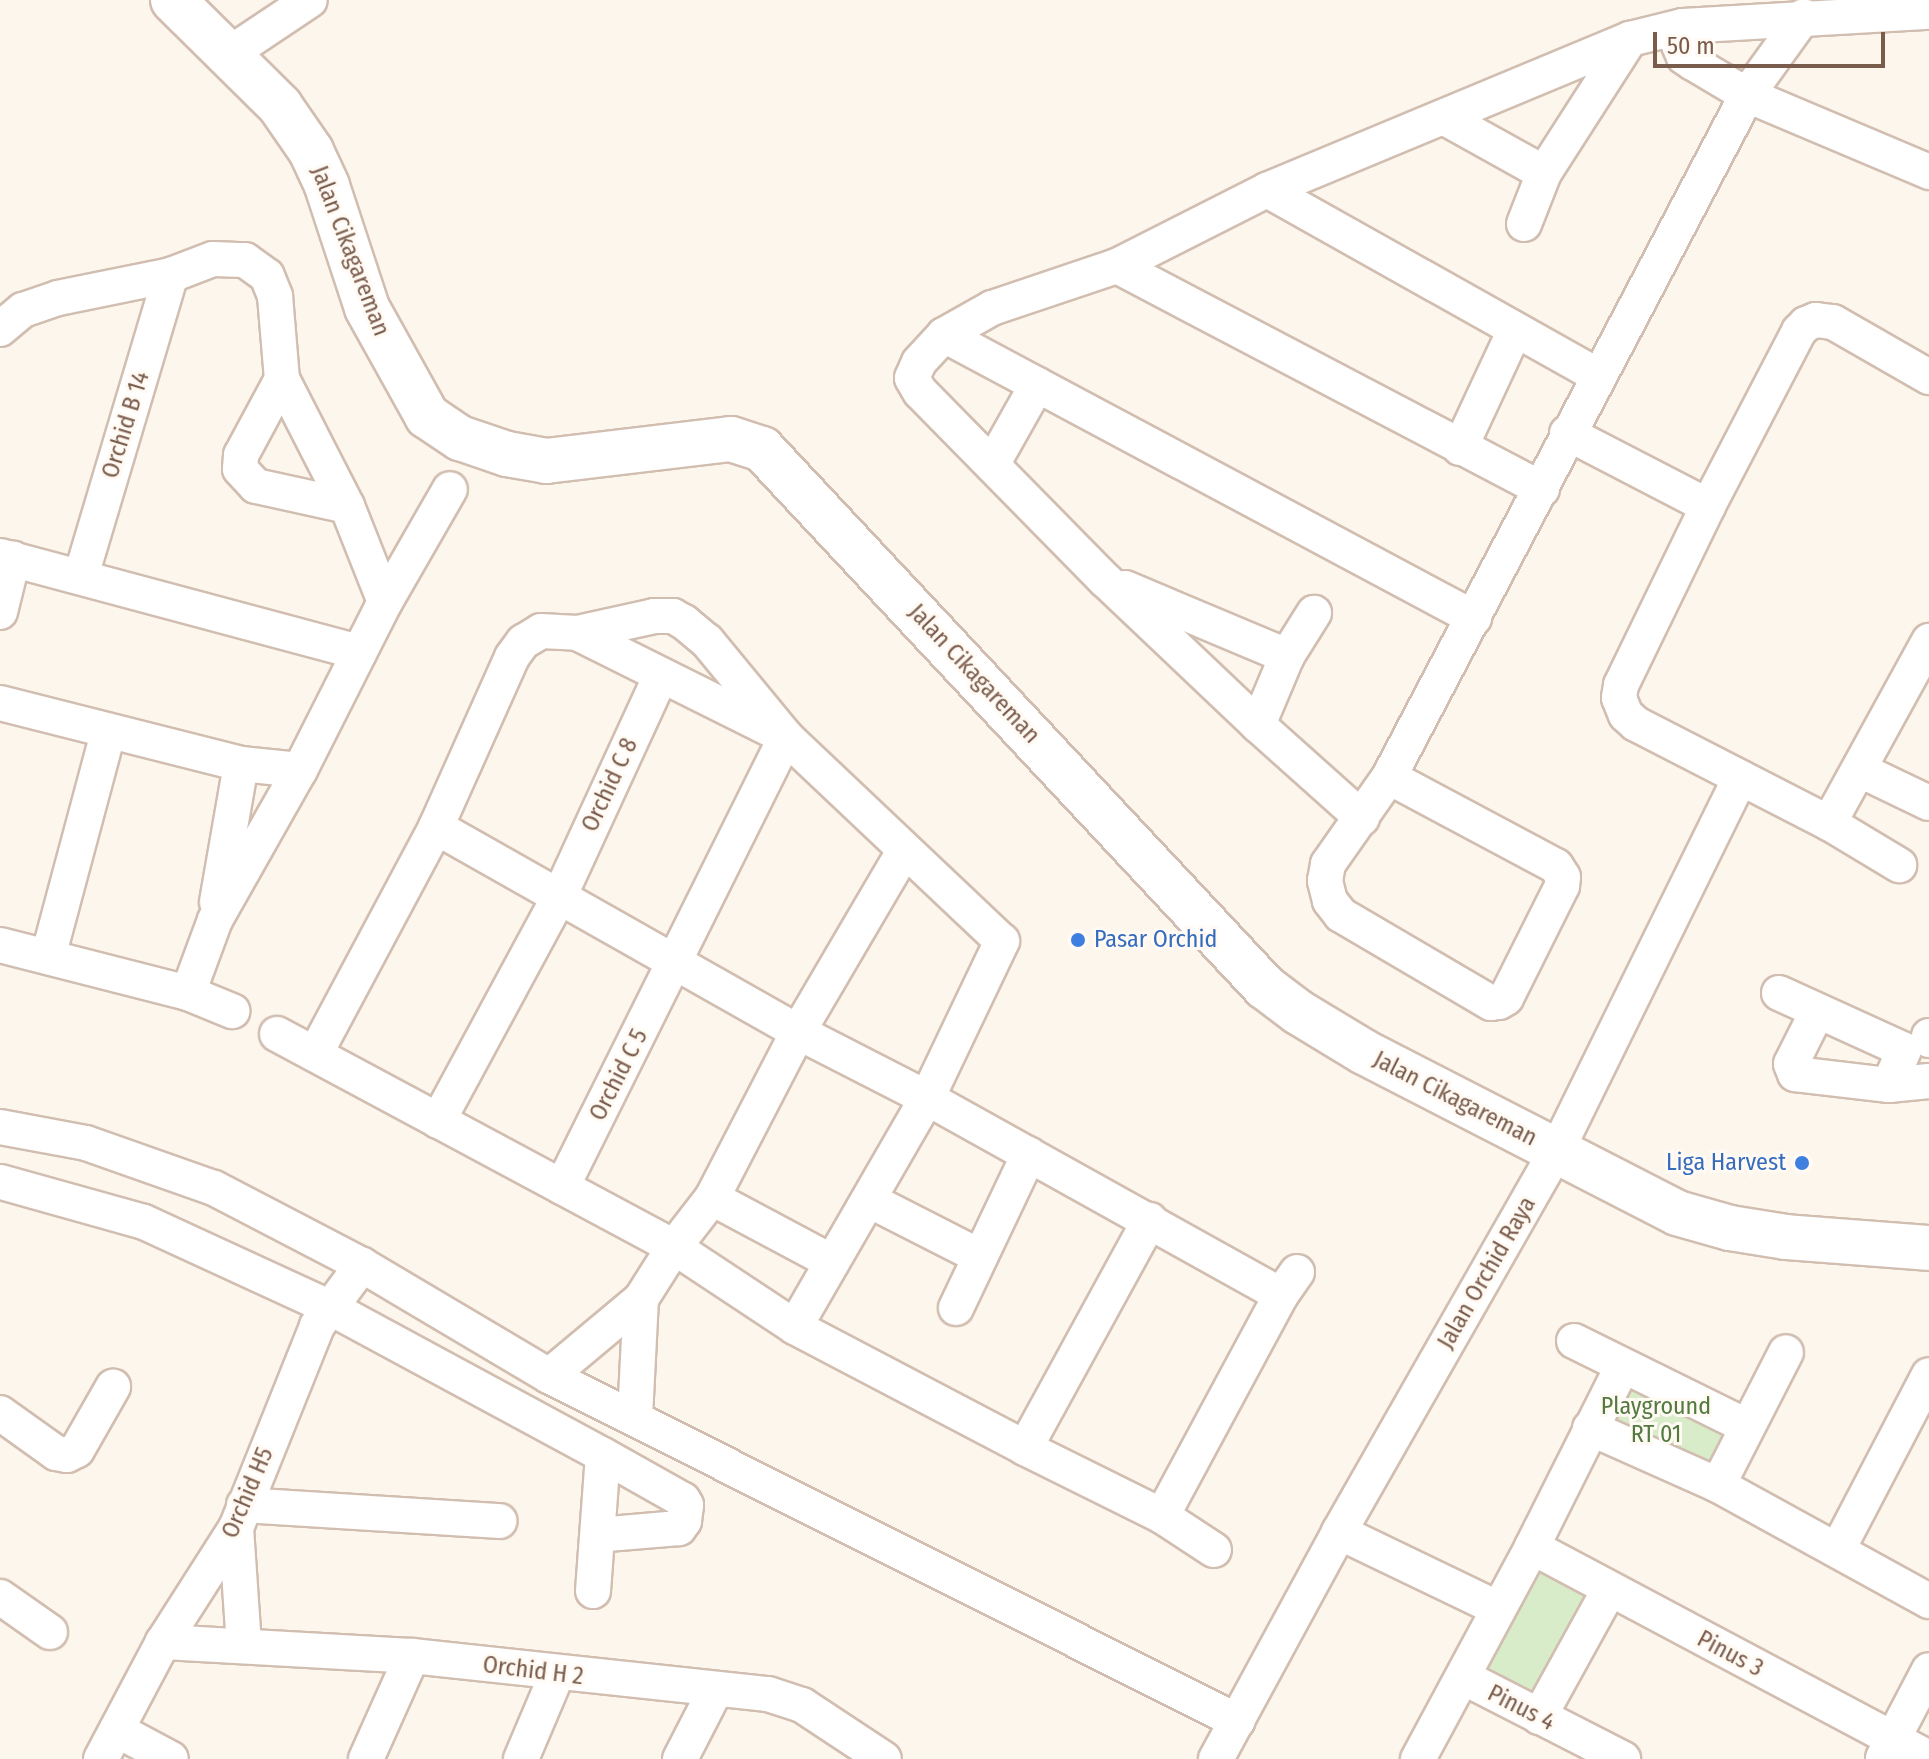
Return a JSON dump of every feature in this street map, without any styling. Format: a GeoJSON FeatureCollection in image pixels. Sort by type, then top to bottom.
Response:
{"type":"FeatureCollection","features":[{"type":"Feature","properties":{"kind":"street","name":"Jalan Cikagareman"},"geometry":{"type":"LineString","coordinates":[[173,0],[280,106],[311,151],[327,186],[367,308],[427,416],[460,438],[507,454],[546,461],[731,439],[762,449],[1265,987],[1298,1012],[1364,1052],[1677,1213],[1730,1228],[1786,1237],[1929,1248]]}},
{"type":"Feature","properties":{"kind":"street"},"geometry":{"type":"LineString","coordinates":[[229,54],[310,0]]}},
{"type":"Feature","properties":{"kind":"street"},"geometry":{"type":"LineString","coordinates":[[1362,818],[1258,725],[1106,581],[920,392],[912,378],[919,362],[944,335],[992,308],[1117,266],[1267,190],[1630,39],[1683,26],[1804,16],[1929,12]]}},
{"type":"Feature","properties":{"kind":"street"},"geometry":{"type":"LineString","coordinates":[[1389,777],[1556,866],[1563,877],[1562,886],[1506,998],[1491,1003],[1341,915],[1330,901],[1325,881],[1328,864],[1389,777],[1542,489],[1597,375],[1747,95],[1804,16]]}},
{"type":"Feature","properties":{"kind":"street"},"geometry":{"type":"LineString","coordinates":[[1683,26],[1679,45],[1684,57],[1747,95],[1929,172]]}},
{"type":"Feature","properties":{"kind":"street"},"geometry":{"type":"LineString","coordinates":[[1524,224],[1544,173],[1630,39]]}},
{"type":"Feature","properties":{"kind":"street"},"geometry":{"type":"LineString","coordinates":[[1445,118],[1544,173]]}},
{"type":"Feature","properties":{"kind":"street"},"geometry":{"type":"LineString","coordinates":[[1267,190],[1597,375]]}},
{"type":"Feature","properties":{"kind":"street"},"geometry":{"type":"LineString","coordinates":[[0,329],[23,310],[58,298],[171,275],[213,259],[245,260],[267,276],[275,296],[282,379],[347,506],[385,602]]}},
{"type":"Feature","properties":{"kind":"street"},"geometry":{"type":"LineString","coordinates":[[1117,266],[1542,489]]}},
{"type":"Feature","properties":{"kind":"street","name":"Orchid B 14"},"geometry":{"type":"LineString","coordinates":[[81,576],[171,275]]}},
{"type":"Feature","properties":{"kind":"street"},"geometry":{"type":"LineString","coordinates":[[1899,865],[1829,823],[1636,724],[1626,715],[1619,698],[1621,685],[1708,506],[1799,331],[1816,320],[1833,322],[1929,377]]}},
{"type":"Feature","properties":{"kind":"street"},"geometry":{"type":"LineString","coordinates":[[1460,448],[1515,330]]}},
{"type":"Feature","properties":{"kind":"street"},"geometry":{"type":"LineString","coordinates":[[944,335],[1474,618]]}},
{"type":"Feature","properties":{"kind":"street"},"geometry":{"type":"LineString","coordinates":[[282,379],[241,455],[240,469],[256,486],[347,506]]}},
{"type":"Feature","properties":{"kind":"street"},"geometry":{"type":"LineString","coordinates":[[993,463],[1037,385]]}},
{"type":"Feature","properties":{"kind":"street"},"geometry":{"type":"LineString","coordinates":[[1567,433],[1708,506]]}},
{"type":"Feature","properties":{"kind":"street"},"geometry":{"type":"LineString","coordinates":[[188,993],[215,920],[300,770],[385,602],[450,489]]}},
{"type":"Feature","properties":{"kind":"street"},"geometry":{"type":"LineString","coordinates":[[0,612],[6,558],[359,652]]}},
{"type":"Feature","properties":{"kind":"street"},"geometry":{"type":"LineString","coordinates":[[1106,581],[1287,656]]}},
{"type":"Feature","properties":{"kind":"street"},"geometry":{"type":"LineString","coordinates":[[1258,725],[1287,656],[1314,613]]}},
{"type":"Feature","properties":{"kind":"street"},"geometry":{"type":"LineString","coordinates":[[315,1054],[436,827],[512,657],[523,642],[541,631],[577,633],[654,616],[673,616],[707,641],[786,737],[1002,941],[927,1098],[795,1327]]}},
{"type":"Feature","properties":{"kind":"street"},"geometry":{"type":"LineString","coordinates":[[577,633],[786,737]]}},
{"type":"Feature","properties":{"kind":"street"},"geometry":{"type":"LineString","coordinates":[[1829,823],[1929,641]]}},
{"type":"Feature","properties":{"kind":"street","name":"Orchid C 8"},"geometry":{"type":"LineString","coordinates":[[438,1121],[560,895],[661,675]]}},
{"type":"Feature","properties":{"kind":"street"},"geometry":{"type":"LineString","coordinates":[[0,703],[108,733],[241,764],[300,770]]}},
{"type":"Feature","properties":{"kind":"street"},"geometry":{"type":"LineString","coordinates":[[48,957],[108,733]]}},
{"type":"Feature","properties":{"kind":"street","name":"Orchid C 5"},"geometry":{"type":"LineString","coordinates":[[562,1187],[786,737]]}},
{"type":"Feature","properties":{"kind":"street"},"geometry":{"type":"LineString","coordinates":[[215,920],[241,764]]}},
{"type":"Feature","properties":{"kind":"street"},"geometry":{"type":"LineString","coordinates":[[1860,770],[1929,803]]}},
{"type":"Feature","properties":{"kind":"street","name":"Jalan Orchid Raya"},"geometry":{"type":"LineString","coordinates":[[1216,1759],[1339,1532],[1557,1150],[1740,778]]}},
{"type":"Feature","properties":{"kind":"street"},"geometry":{"type":"LineString","coordinates":[[436,827],[798,1032],[927,1098],[1150,1220],[1289,1284],[1162,1516]]}},
{"type":"Feature","properties":{"kind":"street"},"geometry":{"type":"LineString","coordinates":[[559,1368],[636,1308],[674,1247],[712,1198],[798,1032],[904,851]]}},
{"type":"Feature","properties":{"kind":"street"},"geometry":{"type":"LineString","coordinates":[[0,945],[188,993],[232,1011]]}},
{"type":"Feature","properties":{"kind":"street"},"geometry":{"type":"LineString","coordinates":[[1779,993],[1817,1012],[1922,1041],[1889,1085]]}},
{"type":"Feature","properties":{"kind":"street"},"geometry":{"type":"LineString","coordinates":[[1817,1012],[1791,1064],[1795,1074],[1889,1085],[1929,1081]]}},
{"type":"Feature","properties":{"kind":"street"},"geometry":{"type":"LineString","coordinates":[[277,1034],[674,1247],[795,1327],[1162,1516],[1214,1550]]}},
{"type":"Feature","properties":{"kind":"street"},"geometry":{"type":"LineString","coordinates":[[598,1535],[679,1528],[687,1512],[683,1500],[329,1307],[144,1222],[0,1184],[7,1129],[86,1143],[214,1188],[1237,1721]]}},
{"type":"Feature","properties":{"kind":"street"},"geometry":{"type":"LineString","coordinates":[[956,1308],[1029,1154]]}},
{"type":"Feature","properties":{"kind":"street"},"geometry":{"type":"LineString","coordinates":[[712,1198],[832,1262]]}},
{"type":"Feature","properties":{"kind":"street"},"geometry":{"type":"LineString","coordinates":[[869,1200],[979,1256]]}},
{"type":"Feature","properties":{"kind":"street"},"geometry":{"type":"LineString","coordinates":[[1025,1448],[1150,1220]]}},
{"type":"Feature","properties":{"kind":"street","name":"Orchid H5"},"geometry":{"type":"LineString","coordinates":[[109,1744],[163,1642],[240,1517],[317,1326],[362,1265]]}},
{"type":"Feature","properties":{"kind":"street"},"geometry":{"type":"LineString","coordinates":[[634,1406],[636,1308]]}},
{"type":"Feature","properties":{"kind":"street"},"geometry":{"type":"LineString","coordinates":[[1574,1341],[1746,1426]]}},
{"type":"Feature","properties":{"kind":"street"},"geometry":{"type":"LineString","coordinates":[[1718,1485],[1786,1352]]}},
{"type":"Feature","properties":{"kind":"street"},"geometry":{"type":"LineString","coordinates":[[1418,1759],[1532,1547],[1622,1367]]}},
{"type":"Feature","properties":{"kind":"street"},"geometry":{"type":"LineString","coordinates":[[1838,1549],[1929,1375]]}},
{"type":"Feature","properties":{"kind":"street"},"geometry":{"type":"LineString","coordinates":[[0,1413],[56,1453],[67,1455],[77,1450],[113,1387]]}},
{"type":"Feature","properties":{"kind":"street"},"geometry":{"type":"LineString","coordinates":[[1590,1428],[1718,1485],[1929,1601]]}},
{"type":"Feature","properties":{"kind":"street"},"geometry":{"type":"LineString","coordinates":[[593,1591],[603,1455]]}},
{"type":"Feature","properties":{"kind":"street"},"geometry":{"type":"LineString","coordinates":[[244,1646],[240,1517],[499,1521]]}},
{"type":"Feature","properties":{"kind":"street"},"geometry":{"type":"LineString","coordinates":[[1339,1532],[1497,1608]]}},
{"type":"Feature","properties":{"kind":"street","name":"Pinus 3"},"geometry":{"type":"LineString","coordinates":[[1532,1547],[1888,1750],[1929,1758]]}},
{"type":"Feature","properties":{"kind":"street"},"geometry":{"type":"LineString","coordinates":[[1539,1717],[1609,1590]]}},
{"type":"Feature","properties":{"kind":"street"},"geometry":{"type":"LineString","coordinates":[[3,1605],[50,1632]]}},
{"type":"Feature","properties":{"kind":"street","name":"Orchid H 2"},"geometry":{"type":"LineString","coordinates":[[163,1642],[412,1656],[715,1691],[768,1694],[802,1705],[870,1755]]}},
{"type":"Feature","properties":{"kind":"street"},"geometry":{"type":"LineString","coordinates":[[366,1759],[412,1656]]}},
{"type":"Feature","properties":{"kind":"street"},"geometry":{"type":"LineString","coordinates":[[1888,1750],[1929,1670]]}},
{"type":"Feature","properties":{"kind":"street"},"geometry":{"type":"LineString","coordinates":[[521,1759],[557,1674]]}},
{"type":"Feature","properties":{"kind":"street","name":"Pinus 4"},"geometry":{"type":"LineString","coordinates":[[1463,1677],[1623,1759]]}},
{"type":"Feature","properties":{"kind":"street"},"geometry":{"type":"LineString","coordinates":[[680,1759],[715,1691]]}},
{"type":"Feature","properties":{"kind":"street"},"geometry":{"type":"LineString","coordinates":[[109,1744],[171,1759]]}},
{"type":"Feature","properties":{"kind":"green space","name":"Playground RT 01"},"geometry":{"type":"Polygon","coordinates":[[[1634,1383],[1727,1427],[1707,1471],[1613,1427],[1634,1383]]]}},
{"type":"Feature","properties":{"kind":"green space"},"geometry":{"type":"Polygon","coordinates":[[[1535,1560],[1597,1594],[1536,1705],[1473,1671],[1535,1560]]]}},
{"type":"Feature","properties":{"kind":"place","name":"Pasar Orchid"},"geometry":{"type":"Point","coordinates":[1078,940]}},
{"type":"Feature","properties":{"kind":"place","name":"Liga Harvest"},"geometry":{"type":"Point","coordinates":[1802,1163]}}]}
